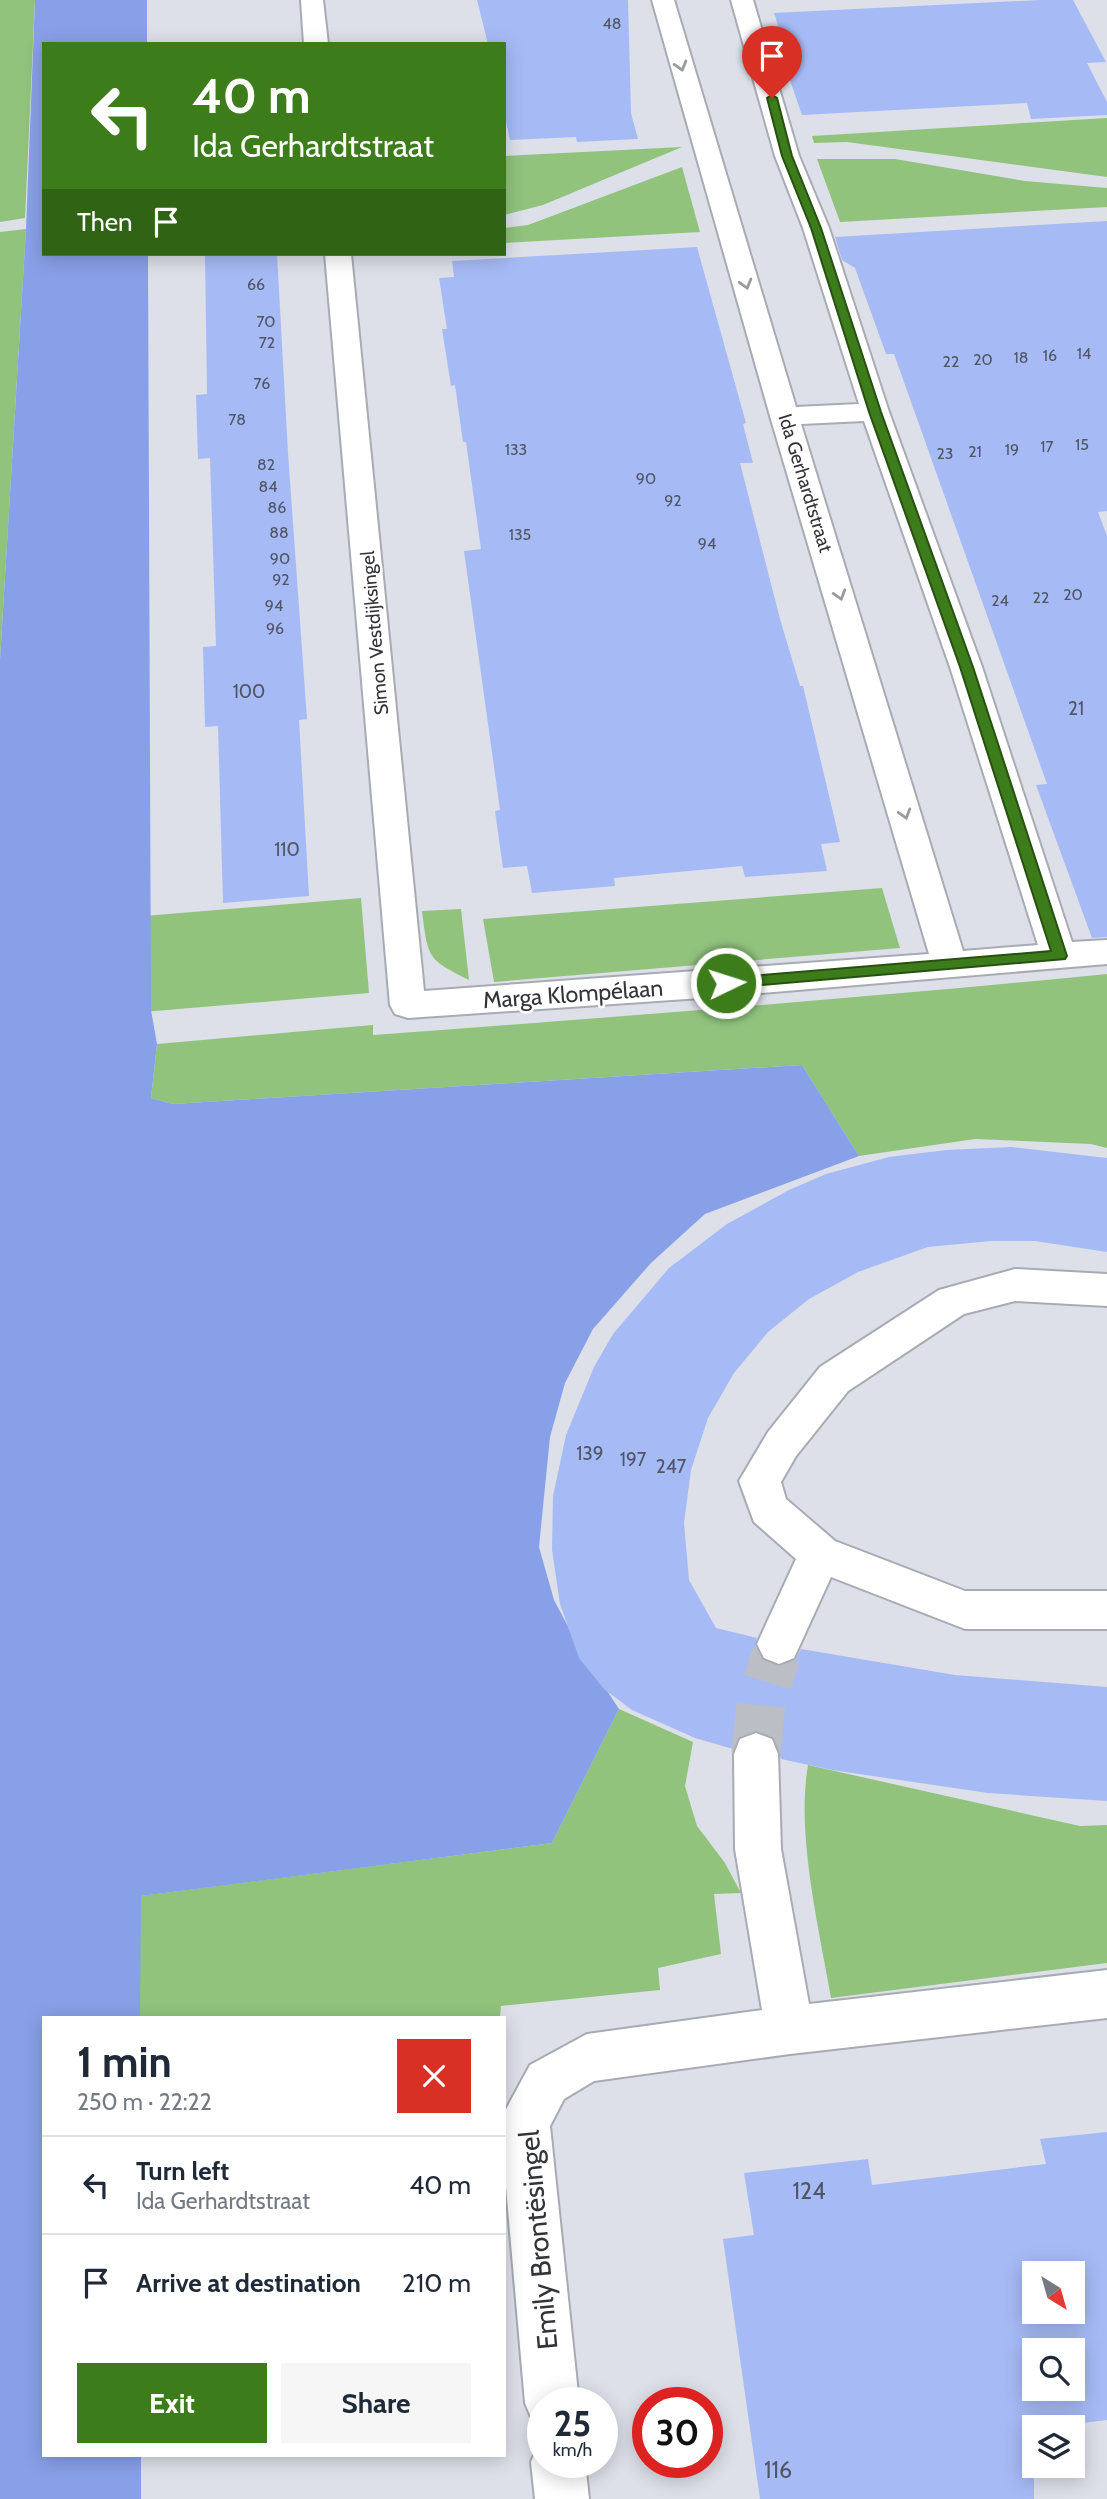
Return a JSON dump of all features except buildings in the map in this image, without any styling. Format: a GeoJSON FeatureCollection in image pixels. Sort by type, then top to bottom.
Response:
{"type":"FeatureCollection","features":[{"type":"Feature","properties":{"kind":"street"},"geometry":{"type":"LineString","coordinates":[[312,0],[316,42]]}},
{"type":"Feature","properties":{"kind":"street","name":"Ida Gerhardtstraat"},"geometry":{"type":"LineString","coordinates":[[663,0],[950,965]]}},
{"type":"Feature","properties":{"kind":"street"},"geometry":{"type":"LineString","coordinates":[[742,0],[787,156],[816,228],[875,412],[966,667],[1059,956]]}},
{"type":"Feature","properties":{"kind":"street","name":"Simon Vestdijksingel"},"geometry":{"type":"LineString","coordinates":[[338,256],[408,1005],[415,1006]]}},
{"type":"Feature","properties":{"kind":"street"},"geometry":{"type":"LineString","coordinates":[[785,416],[875,412]]}},
{"type":"Feature","properties":{"kind":"street","name":"Marga Klompélaan"},"geometry":{"type":"LineString","coordinates":[[415,1006],[1107,952]]}},
{"type":"Feature","properties":{"kind":"street"},"geometry":{"type":"LineString","coordinates":[[1107,1290],[1015,1285],[953,1301],[834,1379],[782,1444],[760,1481],[769,1509],[820,1554],[965,1610],[1107,1610]]}},
{"type":"Feature","properties":{"kind":"street"},"geometry":{"type":"LineString","coordinates":[[779,1644],[820,1554]]}},
{"type":"Feature","properties":{"kind":"street"},"geometry":{"type":"LineString","coordinates":[[756,1754],[758,1849],[790,2030]]}},
{"type":"Feature","properties":{"kind":"street","name":"Emily Brontësingel"},"geometry":{"type":"LineString","coordinates":[[550,2387],[525,2122],[547,2082],[587,2058],[790,2030],[1107,1994]]}},
{"type":"Feature","properties":{"kind":"street"},"geometry":{"type":"LineString","coordinates":[[560,2478],[562,2499]]}},
{"type":"Feature","properties":{"kind":"green space"},"geometry":{"type":"Polygon","coordinates":[[[0,0],[35,0],[25,218],[0,222],[0,0]]]}},
{"type":"Feature","properties":{"kind":"green space"},"geometry":{"type":"Polygon","coordinates":[[[1107,118],[1107,177],[847,142],[814,143],[812,136],[1107,118]]]}},
{"type":"Feature","properties":{"kind":"green space"},"geometry":{"type":"Polygon","coordinates":[[[682,147],[543,205],[506,214],[506,156],[682,147]]]}},
{"type":"Feature","properties":{"kind":"green space"},"geometry":{"type":"Polygon","coordinates":[[[817,159],[895,159],[1025,181],[1107,188],[1107,207],[840,222],[817,159]]]}},
{"type":"Feature","properties":{"kind":"green space"},"geometry":{"type":"Polygon","coordinates":[[[682,167],[700,232],[506,243],[506,228],[528,225],[682,167]]]}},
{"type":"Feature","properties":{"kind":"green space"},"geometry":{"type":"Polygon","coordinates":[[[26,229],[0,660],[0,232],[26,229]]]}},
{"type":"Feature","properties":{"kind":"green space"},"geometry":{"type":"Polygon","coordinates":[[[882,888],[900,948],[494,982],[483,919],[882,888]]]}},
{"type":"Feature","properties":{"kind":"green space"},"geometry":{"type":"Polygon","coordinates":[[[361,898],[369,993],[131,1013],[132,917],[361,898]]]}},
{"type":"Feature","properties":{"kind":"green space"},"geometry":{"type":"Polygon","coordinates":[[[461,909],[469,980],[445,967],[432,955],[428,948],[422,911],[461,909]]]}},
{"type":"Feature","properties":{"kind":"green space"},"geometry":{"type":"Polygon","coordinates":[[[1107,974],[1107,1148],[1091,1144],[975,1139],[859,1156],[802,1065],[173,1104],[151,1098],[157,1044],[373,1025],[373,1035],[740,1007],[1107,974]]]}},
{"type":"Feature","properties":{"kind":"green space"},"geometry":{"type":"Polygon","coordinates":[[[619,1709],[693,1742],[685,1786],[697,1826],[725,1863],[741,1893],[714,1894],[721,1954],[658,1968],[660,1990],[501,2006],[500,2016],[140,2016],[140,1896],[552,1843],[619,1709]]]}},
{"type":"Feature","properties":{"kind":"green space"},"geometry":{"type":"Polygon","coordinates":[[[808,1765],[1080,1826],[1107,1825],[1107,1963],[831,1998],[810,1882],[805,1821],[808,1765]]]}},
{"type":"Feature","properties":{"kind":"water"},"geometry":{"type":"Polygon","coordinates":[[[35,0],[147,0],[147,42],[42,42],[42,256],[148,256],[151,1010],[157,1044],[151,1098],[173,1104],[802,1065],[859,1156],[705,1214],[651,1263],[593,1329],[565,1383],[550,1437],[539,1547],[554,1600],[581,1651],[619,1709],[552,1843],[141,1896],[140,2016],[42,2016],[42,2457],[141,2457],[141,2499],[0,2499],[0,660],[26,229],[35,0]]]}},
{"type":"Feature","properties":{"kind":"tunnel"},"geometry":{"type":"LineString","coordinates":[[775,1657],[779,1644]]}},
{"type":"Feature","properties":{"kind":"tunnel"},"geometry":{"type":"LineString","coordinates":[[756,1754],[761,1703],[776,1655]]}},
{"type":"Feature","properties":{"kind":"route"},"geometry":{"type":"LineString","coordinates":[[726,983],[1059,956],[966,667],[875,412],[816,228],[787,156],[772,98]]}}]}
